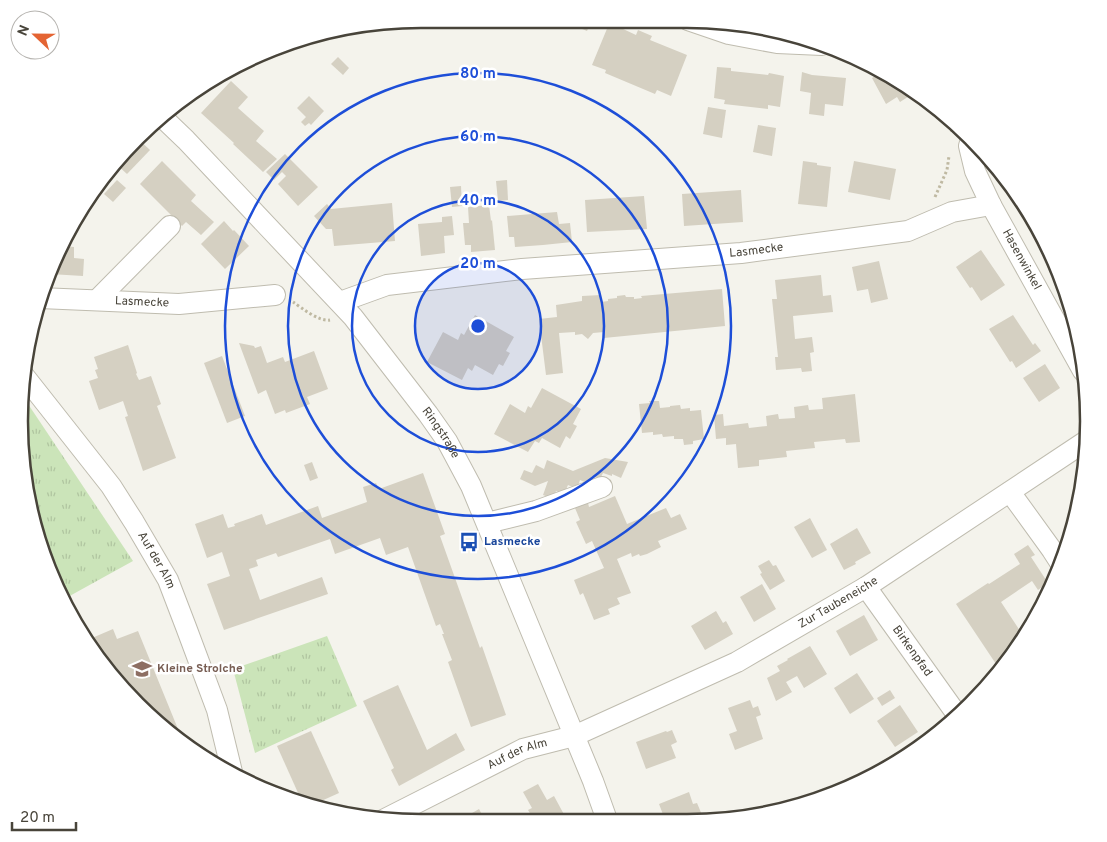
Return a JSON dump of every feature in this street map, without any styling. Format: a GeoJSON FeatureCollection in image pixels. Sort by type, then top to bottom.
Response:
{"type":"FeatureCollection","features":[{"type":"Feature","properties":{"kind":"street"},"geometry":{"type":"LineString","coordinates":[[712,28],[730,34],[777,43],[798,44]]}},
{"type":"Feature","properties":{"kind":"street","name":"Ringstraße"},"geometry":{"type":"LineString","coordinates":[[166,121],[346,309],[423,407],[447,441],[472,486],[605,815]]}},
{"type":"Feature","properties":{"kind":"street","name":"Hasenwinkel"},"geometry":{"type":"LineString","coordinates":[[970,149],[975,171],[991,205],[1074,354]]}},
{"type":"Feature","properties":{"kind":"street","name":"Lasmecke"},"geometry":{"type":"LineString","coordinates":[[346,309],[387,285],[542,268],[741,253],[908,231],[952,212],[991,205]]}},
{"type":"Feature","properties":{"kind":"street"},"geometry":{"type":"LineString","coordinates":[[97,300],[170,226]]}},
{"type":"Feature","properties":{"kind":"street","name":"Lasmecke"},"geometry":{"type":"LineString","coordinates":[[47,298],[180,304],[275,295]]}},
{"type":"Feature","properties":{"kind":"street","name":"Auf der Alm"},"geometry":{"type":"LineString","coordinates":[[29,384],[111,486],[168,580],[217,710],[230,765]]}},
{"type":"Feature","properties":{"kind":"street","name":"Zur Taubeneiche"},"geometry":{"type":"LineString","coordinates":[[574,736],[737,662],[866,587],[1079,446]]}},
{"type":"Feature","properties":{"kind":"street"},"geometry":{"type":"LineString","coordinates":[[487,523],[536,511],[602,487]]}},
{"type":"Feature","properties":{"kind":"street"},"geometry":{"type":"LineString","coordinates":[[1010,492],[1056,556]]}},
{"type":"Feature","properties":{"kind":"street","name":"Birkenpfad"},"geometry":{"type":"LineString","coordinates":[[866,587],[953,709]]}},
{"type":"Feature","properties":{"kind":"street","name":"Auf der Alm"},"geometry":{"type":"LineString","coordinates":[[395,814],[523,749],[574,736]]}},
{"type":"Feature","properties":{"kind":"path"},"geometry":{"type":"LineString","coordinates":[[932,203],[947,170],[950,153]]}},
{"type":"Feature","properties":{"kind":"path"},"geometry":{"type":"LineString","coordinates":[[275,295],[286,297],[317,318],[325,321],[346,309]]}},
{"type":"Feature","properties":{"kind":"green space"},"geometry":{"type":"Polygon","coordinates":[[[28,404],[133,561],[69,596],[48,547],[35,498],[28,447],[28,404]]]}},
{"type":"Feature","properties":{"kind":"green space"},"geometry":{"type":"Polygon","coordinates":[[[327,636],[357,706],[255,753],[233,669],[327,636]]]}},
{"type":"Feature","properties":{"kind":"building"},"geometry":{"type":"Polygon","coordinates":[[[578,27],[589,27],[587,31],[578,27]]]}},
{"type":"Feature","properties":{"kind":"building"},"geometry":{"type":"Polygon","coordinates":[[[608,27],[622,27],[636,35],[638,30],[652,36],[650,40],[687,55],[671,96],[657,90],[655,94],[605,73],[606,70],[592,65],[608,27]]]}},
{"type":"Feature","properties":{"kind":"building"},"geometry":{"type":"Polygon","coordinates":[[[338,57],[349,68],[343,75],[331,64],[338,57]]]}},
{"type":"Feature","properties":{"kind":"building"},"geometry":{"type":"Polygon","coordinates":[[[717,67],[731,68],[731,71],[768,75],[769,73],[784,76],[780,107],[768,105],[768,109],[724,104],[725,100],[714,98],[717,67]]]}},
{"type":"Feature","properties":{"kind":"building"},"geometry":{"type":"Polygon","coordinates":[[[802,72],[812,75],[846,78],[843,106],[825,104],[824,116],[809,114],[811,93],[800,91],[802,72]]]}},
{"type":"Feature","properties":{"kind":"building"},"geometry":{"type":"Polygon","coordinates":[[[875,76],[909,97],[900,102],[897,97],[886,104],[872,78],[875,76]]]}},
{"type":"Feature","properties":{"kind":"building"},"geometry":{"type":"Polygon","coordinates":[[[231,81],[248,97],[238,108],[264,131],[256,141],[277,159],[263,172],[201,113],[231,81]]]}},
{"type":"Feature","properties":{"kind":"building"},"geometry":{"type":"Polygon","coordinates":[[[309,96],[324,111],[311,125],[309,123],[305,126],[301,122],[306,117],[297,108],[309,96]]]}},
{"type":"Feature","properties":{"kind":"building"},"geometry":{"type":"Polygon","coordinates":[[[708,107],[726,110],[722,138],[703,134],[708,107]]]}},
{"type":"Feature","properties":{"kind":"building"},"geometry":{"type":"Polygon","coordinates":[[[758,125],[776,128],[772,156],[753,152],[758,125]]]}},
{"type":"Feature","properties":{"kind":"building"},"geometry":{"type":"Polygon","coordinates":[[[143,143],[150,150],[127,174],[120,168],[143,143]]]}},
{"type":"Feature","properties":{"kind":"building"},"geometry":{"type":"Polygon","coordinates":[[[285,154],[318,187],[298,206],[278,184],[286,176],[282,172],[274,180],[266,172],[285,154]]]}},
{"type":"Feature","properties":{"kind":"building"},"geometry":{"type":"Polygon","coordinates":[[[162,161],[196,195],[191,201],[214,222],[201,235],[186,222],[182,226],[140,184],[162,161]]]}},
{"type":"Feature","properties":{"kind":"building"},"geometry":{"type":"Polygon","coordinates":[[[803,161],[831,167],[827,207],[798,204],[803,161]]]}},
{"type":"Feature","properties":{"kind":"building"},"geometry":{"type":"Polygon","coordinates":[[[854,161],[896,169],[890,200],[848,192],[854,161]]]}},
{"type":"Feature","properties":{"kind":"building"},"geometry":{"type":"Polygon","coordinates":[[[117,180],[126,188],[113,202],[104,194],[117,180]]]}},
{"type":"Feature","properties":{"kind":"building"},"geometry":{"type":"Polygon","coordinates":[[[507,180],[508,200],[498,201],[496,181],[507,180]]]}},
{"type":"Feature","properties":{"kind":"building"},"geometry":{"type":"Polygon","coordinates":[[[461,186],[462,206],[452,207],[450,187],[461,186]]]}},
{"type":"Feature","properties":{"kind":"building"},"geometry":{"type":"Polygon","coordinates":[[[741,190],[743,222],[684,226],[682,194],[741,190]]]}},
{"type":"Feature","properties":{"kind":"building"},"geometry":{"type":"Polygon","coordinates":[[[644,196],[647,229],[587,232],[585,200],[644,196]]]}},
{"type":"Feature","properties":{"kind":"building"},"geometry":{"type":"Polygon","coordinates":[[[392,203],[395,241],[334,246],[332,229],[326,229],[314,216],[327,204],[331,209],[392,203]]]}},
{"type":"Feature","properties":{"kind":"building"},"geometry":{"type":"Polygon","coordinates":[[[489,205],[495,250],[471,252],[471,245],[465,245],[463,223],[469,223],[468,207],[489,205]]]}},
{"type":"Feature","properties":{"kind":"building"},"geometry":{"type":"Polygon","coordinates":[[[557,212],[559,224],[570,223],[572,242],[515,247],[514,237],[509,237],[507,216],[557,212]]]}},
{"type":"Feature","properties":{"kind":"building"},"geometry":{"type":"Polygon","coordinates":[[[452,216],[454,235],[444,236],[445,253],[421,256],[418,224],[442,222],[442,217],[452,216]]]}},
{"type":"Feature","properties":{"kind":"building"},"geometry":{"type":"Polygon","coordinates":[[[224,221],[249,246],[225,269],[201,244],[224,221]]]}},
{"type":"Feature","properties":{"kind":"building"},"geometry":{"type":"Polygon","coordinates":[[[68,247],[74,247],[74,258],[84,259],[83,276],[55,274],[68,247]]]}},
{"type":"Feature","properties":{"kind":"building"},"geometry":{"type":"Polygon","coordinates":[[[981,250],[1005,285],[981,301],[956,267],[981,250]]]}},
{"type":"Feature","properties":{"kind":"building"},"geometry":{"type":"Polygon","coordinates":[[[879,261],[888,299],[871,303],[868,289],[857,291],[852,267],[879,261]]]}},
{"type":"Feature","properties":{"kind":"building"},"geometry":{"type":"Polygon","coordinates":[[[821,275],[823,296],[831,295],[833,312],[793,316],[795,339],[812,337],[814,352],[810,353],[812,371],[802,372],[801,368],[776,370],[775,357],[778,357],[772,299],[777,299],[775,280],[821,275]]]}},
{"type":"Feature","properties":{"kind":"building"},"geometry":{"type":"Polygon","coordinates":[[[722,289],[725,326],[604,338],[604,332],[593,333],[588,339],[582,334],[575,335],[575,332],[559,333],[563,373],[546,375],[539,319],[557,317],[556,305],[582,301],[582,296],[601,295],[601,302],[625,295],[626,297],[634,297],[634,299],[642,298],[641,296],[722,289]]]}},
{"type":"Feature","properties":{"kind":"building"},"geometry":{"type":"Polygon","coordinates":[[[475,315],[514,337],[506,351],[510,353],[503,366],[499,364],[493,375],[475,365],[472,371],[468,368],[462,380],[427,362],[443,332],[458,340],[461,333],[464,335],[475,315]]]}},
{"type":"Feature","properties":{"kind":"building"},"geometry":{"type":"Polygon","coordinates":[[[1013,315],[1033,345],[1035,343],[1041,351],[1016,368],[1012,361],[1010,362],[989,329],[1013,315]]]}},
{"type":"Feature","properties":{"kind":"building"},"geometry":{"type":"Polygon","coordinates":[[[239,343],[254,346],[255,348],[261,346],[267,363],[283,357],[285,362],[314,351],[328,389],[307,397],[310,404],[286,413],[285,410],[275,414],[266,390],[258,394],[239,343]]]}},
{"type":"Feature","properties":{"kind":"building"},"geometry":{"type":"Polygon","coordinates":[[[128,345],[139,380],[151,376],[161,404],[157,406],[176,458],[143,471],[125,417],[128,416],[123,401],[99,410],[89,381],[98,378],[95,370],[98,369],[94,357],[128,345]]]}},
{"type":"Feature","properties":{"kind":"building"},"geometry":{"type":"Polygon","coordinates":[[[222,356],[245,416],[227,423],[204,363],[222,356]]]}},
{"type":"Feature","properties":{"kind":"building"},"geometry":{"type":"Polygon","coordinates":[[[1045,364],[1060,388],[1039,402],[1023,378],[1045,364]]]}},
{"type":"Feature","properties":{"kind":"building"},"geometry":{"type":"Polygon","coordinates":[[[542,388],[581,409],[573,424],[577,426],[570,439],[566,436],[560,448],[542,438],[539,443],[535,441],[528,452],[494,434],[510,404],[525,413],[528,406],[531,408],[542,388]]]}},
{"type":"Feature","properties":{"kind":"building"},"geometry":{"type":"Polygon","coordinates":[[[855,394],[860,442],[846,443],[845,439],[814,442],[815,448],[786,451],[787,457],[759,460],[759,466],[738,468],[736,444],[726,445],[726,438],[716,439],[714,415],[723,414],[724,426],[748,423],[749,428],[767,426],[766,416],[778,414],[779,419],[795,418],[794,407],[808,405],[809,410],[823,409],[822,398],[855,394]]]}},
{"type":"Feature","properties":{"kind":"building"},"geometry":{"type":"Polygon","coordinates":[[[649,401],[659,401],[660,408],[680,405],[681,409],[690,408],[690,411],[701,410],[704,439],[693,441],[693,444],[684,445],[683,439],[674,439],[674,436],[663,437],[662,434],[653,435],[653,432],[642,433],[639,404],[650,403],[649,401]]]}},
{"type":"Feature","properties":{"kind":"building"},"geometry":{"type":"Polygon","coordinates":[[[605,458],[628,462],[621,478],[603,473],[600,479],[592,476],[589,484],[580,480],[577,489],[568,485],[564,494],[556,491],[553,499],[543,495],[548,481],[535,486],[520,479],[524,470],[532,473],[536,465],[544,469],[547,460],[573,471],[605,458]]]}},
{"type":"Feature","properties":{"kind":"building"},"geometry":{"type":"Polygon","coordinates":[[[312,462],[318,478],[310,481],[304,465],[312,462]]]}},
{"type":"Feature","properties":{"kind":"building"},"geometry":{"type":"Polygon","coordinates":[[[423,473],[445,534],[440,536],[506,715],[471,727],[448,662],[452,660],[442,634],[444,634],[440,624],[436,626],[408,547],[386,555],[380,538],[335,554],[330,539],[278,557],[276,553],[256,560],[258,566],[249,569],[260,600],[322,577],[328,594],[224,630],[207,584],[230,576],[222,552],[207,558],[195,524],[223,514],[228,528],[262,514],[266,525],[318,506],[322,518],[367,502],[363,487],[376,483],[379,489],[423,473]]]}},
{"type":"Feature","properties":{"kind":"building"},"geometry":{"type":"Polygon","coordinates":[[[615,496],[627,524],[666,508],[671,518],[680,514],[687,529],[658,541],[661,547],[647,554],[640,556],[639,554],[632,557],[631,553],[617,559],[631,593],[617,598],[620,604],[608,609],[610,614],[594,620],[583,593],[580,595],[574,580],[604,568],[592,541],[586,544],[576,522],[580,520],[575,508],[588,503],[589,507],[615,496]]]}},
{"type":"Feature","properties":{"kind":"building"},"geometry":{"type":"Polygon","coordinates":[[[810,518],[827,550],[812,558],[794,527],[810,518]]]}},
{"type":"Feature","properties":{"kind":"building"},"geometry":{"type":"Polygon","coordinates":[[[857,528],[871,553],[844,570],[830,544],[857,528]]]}},
{"type":"Feature","properties":{"kind":"building"},"geometry":{"type":"Polygon","coordinates":[[[1028,545],[1035,555],[1031,557],[1046,580],[1043,586],[1038,590],[1032,581],[1001,602],[1019,630],[996,664],[956,604],[1020,564],[1014,554],[1028,545]]]}},
{"type":"Feature","properties":{"kind":"building"},"geometry":{"type":"Polygon","coordinates":[[[769,560],[773,566],[776,565],[785,581],[770,590],[760,574],[762,573],[758,566],[769,560]]]}},
{"type":"Feature","properties":{"kind":"building"},"geometry":{"type":"Polygon","coordinates":[[[762,584],[776,609],[754,622],[740,597],[762,584]]]}},
{"type":"Feature","properties":{"kind":"building"},"geometry":{"type":"Polygon","coordinates":[[[716,611],[723,623],[726,621],[733,634],[705,650],[691,626],[716,611]]]}},
{"type":"Feature","properties":{"kind":"building"},"geometry":{"type":"Polygon","coordinates":[[[864,615],[878,640],[850,656],[836,631],[864,615]]]}},
{"type":"Feature","properties":{"kind":"building"},"geometry":{"type":"Polygon","coordinates":[[[113,629],[117,639],[138,631],[178,730],[125,680],[93,638],[113,629]]]}},
{"type":"Feature","properties":{"kind":"building"},"geometry":{"type":"Polygon","coordinates":[[[810,646],[827,674],[804,688],[797,676],[786,682],[792,692],[776,701],[767,678],[780,671],[777,666],[810,646]]]}},
{"type":"Feature","properties":{"kind":"building"},"geometry":{"type":"Polygon","coordinates":[[[857,673],[874,699],[850,714],[834,688],[857,673]]]}},
{"type":"Feature","properties":{"kind":"building"},"geometry":{"type":"Polygon","coordinates":[[[398,685],[427,750],[456,733],[465,750],[399,786],[391,770],[394,768],[363,701],[398,685]]]}},
{"type":"Feature","properties":{"kind":"building"},"geometry":{"type":"Polygon","coordinates":[[[890,690],[895,698],[882,706],[877,698],[890,690]]]}},
{"type":"Feature","properties":{"kind":"building"},"geometry":{"type":"Polygon","coordinates":[[[750,700],[753,708],[758,706],[761,715],[756,717],[763,739],[735,750],[729,734],[737,731],[728,708],[750,700]]]}},
{"type":"Feature","properties":{"kind":"building"},"geometry":{"type":"Polygon","coordinates":[[[900,705],[918,732],[895,747],[877,721],[900,705]]]}},
{"type":"Feature","properties":{"kind":"building"},"geometry":{"type":"Polygon","coordinates":[[[672,730],[677,742],[671,745],[676,758],[646,769],[636,742],[672,730]]]}},
{"type":"Feature","properties":{"kind":"building"},"geometry":{"type":"Polygon","coordinates":[[[311,731],[339,793],[320,801],[299,795],[277,746],[311,731]]]}},
{"type":"Feature","properties":{"kind":"building"},"geometry":{"type":"Polygon","coordinates":[[[538,784],[547,800],[554,796],[564,815],[531,815],[528,810],[532,808],[523,792],[538,784]]]}},
{"type":"Feature","properties":{"kind":"building"},"geometry":{"type":"Polygon","coordinates":[[[689,792],[693,804],[697,803],[702,814],[663,815],[659,804],[689,792]]]}},
{"type":"Feature","properties":{"kind":"building"},"geometry":{"type":"Polygon","coordinates":[[[479,809],[482,815],[469,815],[479,809]]]}},
{"type":"Feature","properties":{"kind":"place","name":"Lasmecke"},"geometry":{"type":"Point","coordinates":[469,542]}},
{"type":"Feature","properties":{"kind":"place","name":"Kleine Strolche"},"geometry":{"type":"Point","coordinates":[142,669]}}]}
